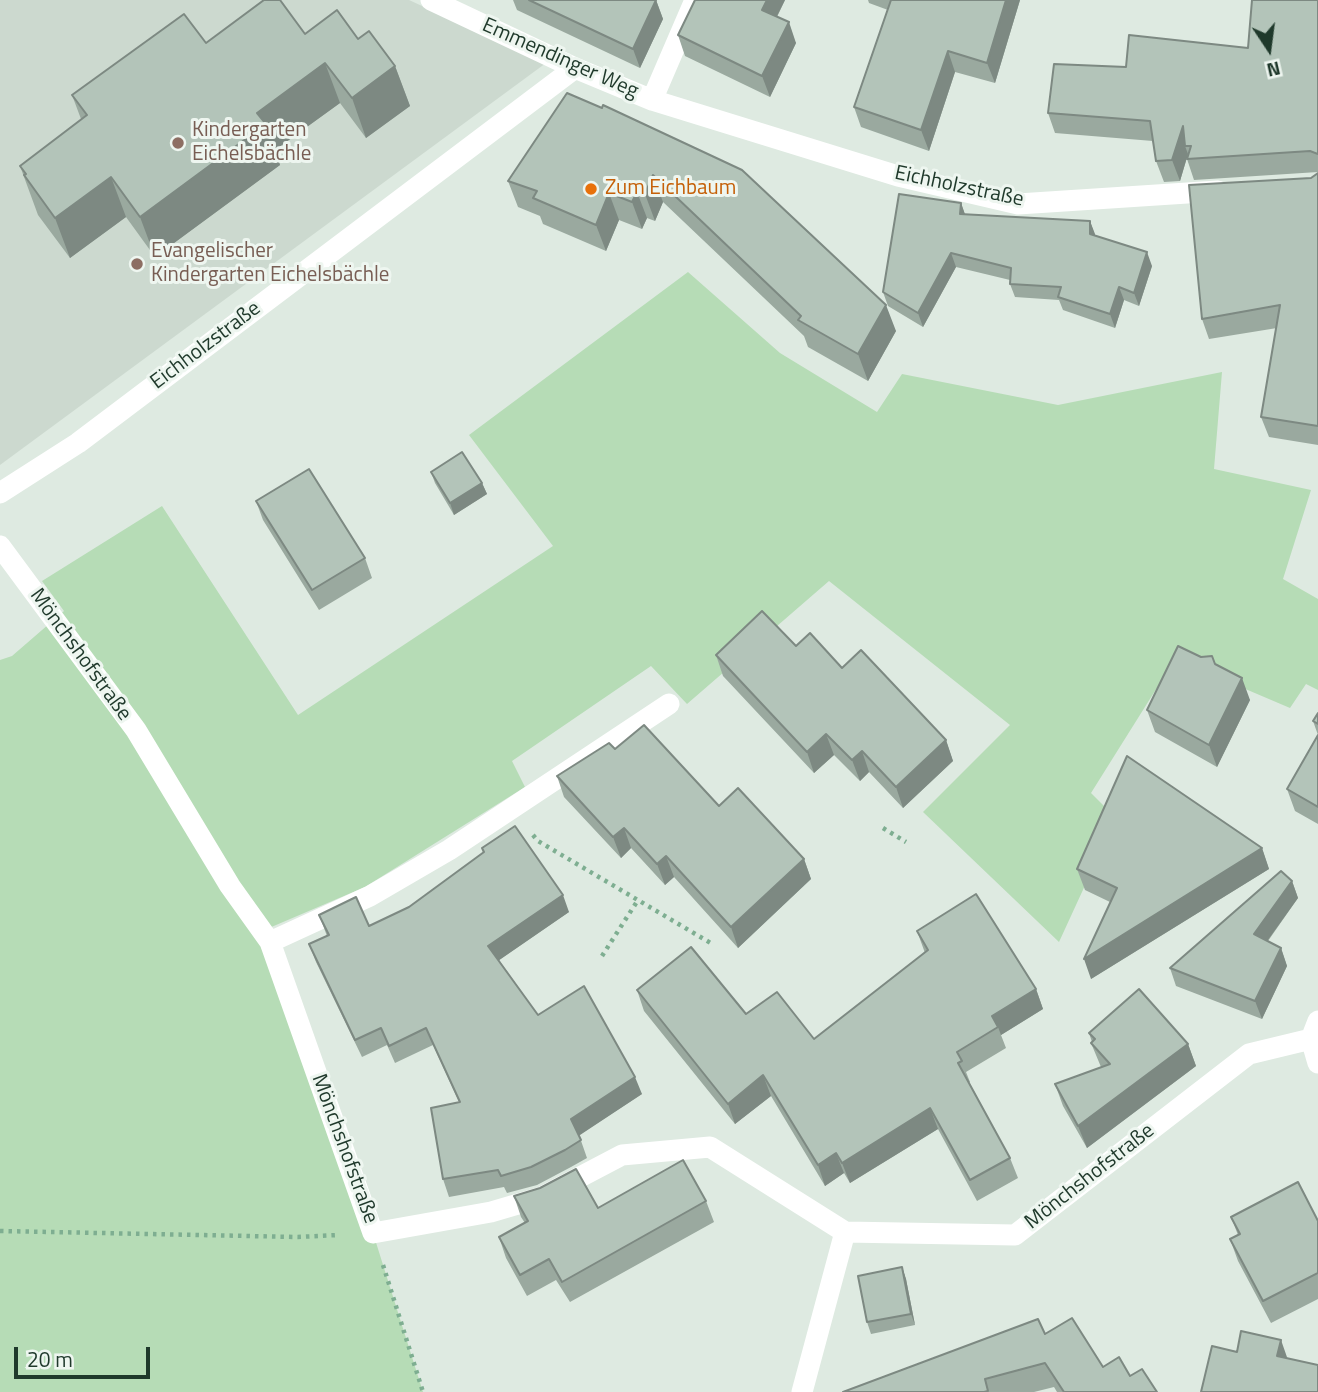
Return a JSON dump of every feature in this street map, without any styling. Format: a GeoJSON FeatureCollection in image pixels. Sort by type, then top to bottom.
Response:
{"type":"FeatureCollection","features":[{"type":"Feature","properties":{"kind":"street","name":"Emmendinger Weg"},"geometry":{"type":"LineString","coordinates":[[431,0],[575,68],[652,100]]}},
{"type":"Feature","properties":{"kind":"street"},"geometry":{"type":"LineString","coordinates":[[652,100],[695,0]]}},
{"type":"Feature","properties":{"kind":"street","name":"Eichholzstraße"},"geometry":{"type":"LineString","coordinates":[[0,493],[78,443],[575,68]]}},
{"type":"Feature","properties":{"kind":"street","name":"Eichholzstraße"},"geometry":{"type":"LineString","coordinates":[[652,100],[898,176],[1018,204],[1236,190]]}},
{"type":"Feature","properties":{"kind":"street","name":"Mönchshofstraße"},"geometry":{"type":"LineString","coordinates":[[0,546],[135,730],[230,886],[270,942],[373,1233],[491,1212],[542,1197],[622,1155],[710,1147],[845,1232],[1015,1235],[1249,1054],[1314,1030]]}},
{"type":"Feature","properties":{"kind":"street"},"geometry":{"type":"LineString","coordinates":[[270,942],[370,896],[449,850],[669,704]]}},
{"type":"Feature","properties":{"kind":"street"},"geometry":{"type":"LineString","coordinates":[[1314,1030],[1318,1063]]}},
{"type":"Feature","properties":{"kind":"street"},"geometry":{"type":"LineString","coordinates":[[802,1392],[845,1232]]}},
{"type":"Feature","properties":{"kind":"path"},"geometry":{"type":"LineString","coordinates":[[511,809],[538,841],[714,945]]}},
{"type":"Feature","properties":{"kind":"path"},"geometry":{"type":"LineString","coordinates":[[883,828],[906,842]]}},
{"type":"Feature","properties":{"kind":"path"},"geometry":{"type":"LineString","coordinates":[[601,956],[638,900]]}},
{"type":"Feature","properties":{"kind":"path"},"geometry":{"type":"LineString","coordinates":[[0,1231],[298,1237],[373,1233],[423,1392]]}},
{"type":"Feature","properties":{"kind":"shaded area","name":"Evangelischer Kindergarten Eichelsbächle"},"geometry":{"type":"Polygon","coordinates":[[[0,0],[409,0],[546,63],[0,465],[0,0]]]}},
{"type":"Feature","properties":{"kind":"green space"},"geometry":{"type":"Polygon","coordinates":[[[688,272],[780,353],[877,412],[902,374],[1058,405],[1222,372],[1214,469],[1311,490],[1283,579],[1318,599],[1318,690],[1306,684],[1290,708],[1175,659],[1091,793],[1116,818],[1059,942],[923,812],[1010,725],[829,581],[687,704],[651,666],[512,761],[525,787],[365,887],[262,931],[373,1233],[423,1392],[0,1392],[0,660],[12,656],[64,611],[42,581],[162,506],[298,715],[553,546],[469,435],[688,272]]]}},
{"type":"Feature","properties":{"kind":"building"},"geometry":{"type":"Polygon","coordinates":[[[264,0],[280,0],[305,34],[337,10],[358,39],[369,31],[395,66],[352,98],[325,63],[257,113],[266,124],[140,217],[111,177],[55,218],[20,166],[87,115],[72,95],[184,14],[206,43],[264,0]]]}},
{"type":"Feature","properties":{"kind":"building"},"geometry":{"type":"Polygon","coordinates":[[[529,0],[656,0],[633,49],[529,0]]]}},
{"type":"Feature","properties":{"kind":"building"},"geometry":{"type":"Polygon","coordinates":[[[695,0],[767,0],[762,10],[789,22],[762,76],[678,35],[695,0]]]}},
{"type":"Feature","properties":{"kind":"building"},"geometry":{"type":"Polygon","coordinates":[[[891,0],[1006,0],[987,63],[948,51],[921,130],[854,107],[891,0]]]}},
{"type":"Feature","properties":{"kind":"building"},"geometry":{"type":"Polygon","coordinates":[[[1252,0],[1318,0],[1318,154],[1310,151],[1187,159],[1191,146],[1185,146],[1183,126],[1172,160],[1156,161],[1150,121],[1048,113],[1054,64],[1126,67],[1129,35],[1248,48],[1252,0]]]}},
{"type":"Feature","properties":{"kind":"building"},"geometry":{"type":"Polygon","coordinates":[[[567,93],[602,108],[603,105],[742,170],[886,305],[858,354],[798,320],[801,316],[653,175],[645,194],[637,192],[632,202],[609,193],[596,225],[533,198],[537,191],[508,181],[567,93]]]}},
{"type":"Feature","properties":{"kind":"building"},"geometry":{"type":"Polygon","coordinates":[[[1318,173],[1318,426],[1261,417],[1280,305],[1202,319],[1189,185],[1311,178],[1318,173]]]}},
{"type":"Feature","properties":{"kind":"building"},"geometry":{"type":"Polygon","coordinates":[[[899,194],[961,203],[960,214],[1090,221],[1090,234],[1147,252],[1134,293],[1119,287],[1110,314],[1058,297],[1061,287],[1010,284],[1011,268],[951,253],[918,313],[883,292],[899,194]]]}},
{"type":"Feature","properties":{"kind":"building"},"geometry":{"type":"Polygon","coordinates":[[[462,452],[482,483],[450,503],[431,472],[462,452]]]}},
{"type":"Feature","properties":{"kind":"building"},"geometry":{"type":"Polygon","coordinates":[[[309,469],[365,558],[312,590],[256,501],[309,469]]]}},
{"type":"Feature","properties":{"kind":"building"},"geometry":{"type":"Polygon","coordinates":[[[762,611],[796,646],[810,633],[842,668],[861,650],[946,740],[896,787],[862,751],[852,760],[826,734],[807,752],[716,655],[762,611]]]}},
{"type":"Feature","properties":{"kind":"building"},"geometry":{"type":"Polygon","coordinates":[[[1178,646],[1201,657],[1212,656],[1215,664],[1242,678],[1209,745],[1147,710],[1178,646]]]}},
{"type":"Feature","properties":{"kind":"building"},"geometry":{"type":"Polygon","coordinates":[[[644,725],[719,806],[738,788],[804,859],[731,927],[666,856],[657,864],[624,828],[613,837],[557,776],[609,743],[615,749],[644,725]]]}},
{"type":"Feature","properties":{"kind":"building"},"geometry":{"type":"Polygon","coordinates":[[[1318,735],[1318,807],[1287,789],[1318,735]]]}},
{"type":"Feature","properties":{"kind":"building"},"geometry":{"type":"Polygon","coordinates":[[[1127,756],[1262,848],[1084,959],[1117,888],[1077,869],[1127,756]]]}},
{"type":"Feature","properties":{"kind":"building"},"geometry":{"type":"Polygon","coordinates":[[[515,826],[563,895],[488,946],[538,1015],[584,986],[635,1077],[571,1119],[581,1140],[565,1150],[531,1167],[501,1176],[498,1170],[443,1179],[431,1108],[460,1102],[426,1028],[389,1046],[381,1028],[355,1040],[309,944],[329,935],[319,915],[356,897],[369,926],[409,907],[484,852],[482,848],[515,826]]]}},
{"type":"Feature","properties":{"kind":"building"},"geometry":{"type":"Polygon","coordinates":[[[1281,871],[1292,881],[1254,934],[1281,948],[1255,1001],[1170,968],[1281,871]]]}},
{"type":"Feature","properties":{"kind":"building"},"geometry":{"type":"Polygon","coordinates":[[[976,894],[1036,989],[992,1016],[998,1027],[957,1052],[962,1061],[958,1063],[1010,1158],[970,1180],[930,1108],[842,1163],[836,1153],[818,1165],[763,1075],[728,1104],[637,990],[691,947],[746,1014],[777,992],[814,1039],[928,950],[917,931],[976,894]]]}},
{"type":"Feature","properties":{"kind":"building"},"geometry":{"type":"Polygon","coordinates":[[[1139,989],[1188,1044],[1078,1126],[1055,1084],[1110,1064],[1091,1043],[1095,1039],[1089,1033],[1139,989]]]}},
{"type":"Feature","properties":{"kind":"building"},"geometry":{"type":"Polygon","coordinates":[[[683,1160],[706,1201],[562,1282],[549,1259],[520,1275],[499,1237],[528,1221],[514,1196],[540,1188],[576,1169],[598,1208],[683,1160]]]}},
{"type":"Feature","properties":{"kind":"building"},"geometry":{"type":"Polygon","coordinates":[[[1298,1182],[1318,1221],[1318,1273],[1263,1301],[1230,1239],[1240,1234],[1231,1217],[1298,1182]]]}},
{"type":"Feature","properties":{"kind":"building"},"geometry":{"type":"Polygon","coordinates":[[[902,1267],[911,1314],[867,1322],[858,1276],[902,1267]]]}},
{"type":"Feature","properties":{"kind":"building"},"geometry":{"type":"Polygon","coordinates":[[[1072,1318],[1103,1367],[1119,1357],[1130,1376],[1142,1369],[1157,1392],[1064,1392],[1045,1363],[985,1379],[988,1391],[984,1392],[843,1392],[1038,1319],[1045,1334],[1072,1318]]]}},
{"type":"Feature","properties":{"kind":"building"},"geometry":{"type":"Polygon","coordinates":[[[1241,1331],[1281,1340],[1277,1356],[1318,1365],[1318,1392],[1201,1392],[1212,1346],[1237,1352],[1241,1331]]]}},
{"type":"Feature","properties":{"kind":"place","name":"Kindergarten Eichelsbächle"},"geometry":{"type":"Point","coordinates":[178,143]}},
{"type":"Feature","properties":{"kind":"place","name":"Zum Eichbaum"},"geometry":{"type":"Point","coordinates":[591,189]}},
{"type":"Feature","properties":{"kind":"place","name":"Evangelischer Kindergarten Eichelsbächle"},"geometry":{"type":"Point","coordinates":[137,264]}}]}
